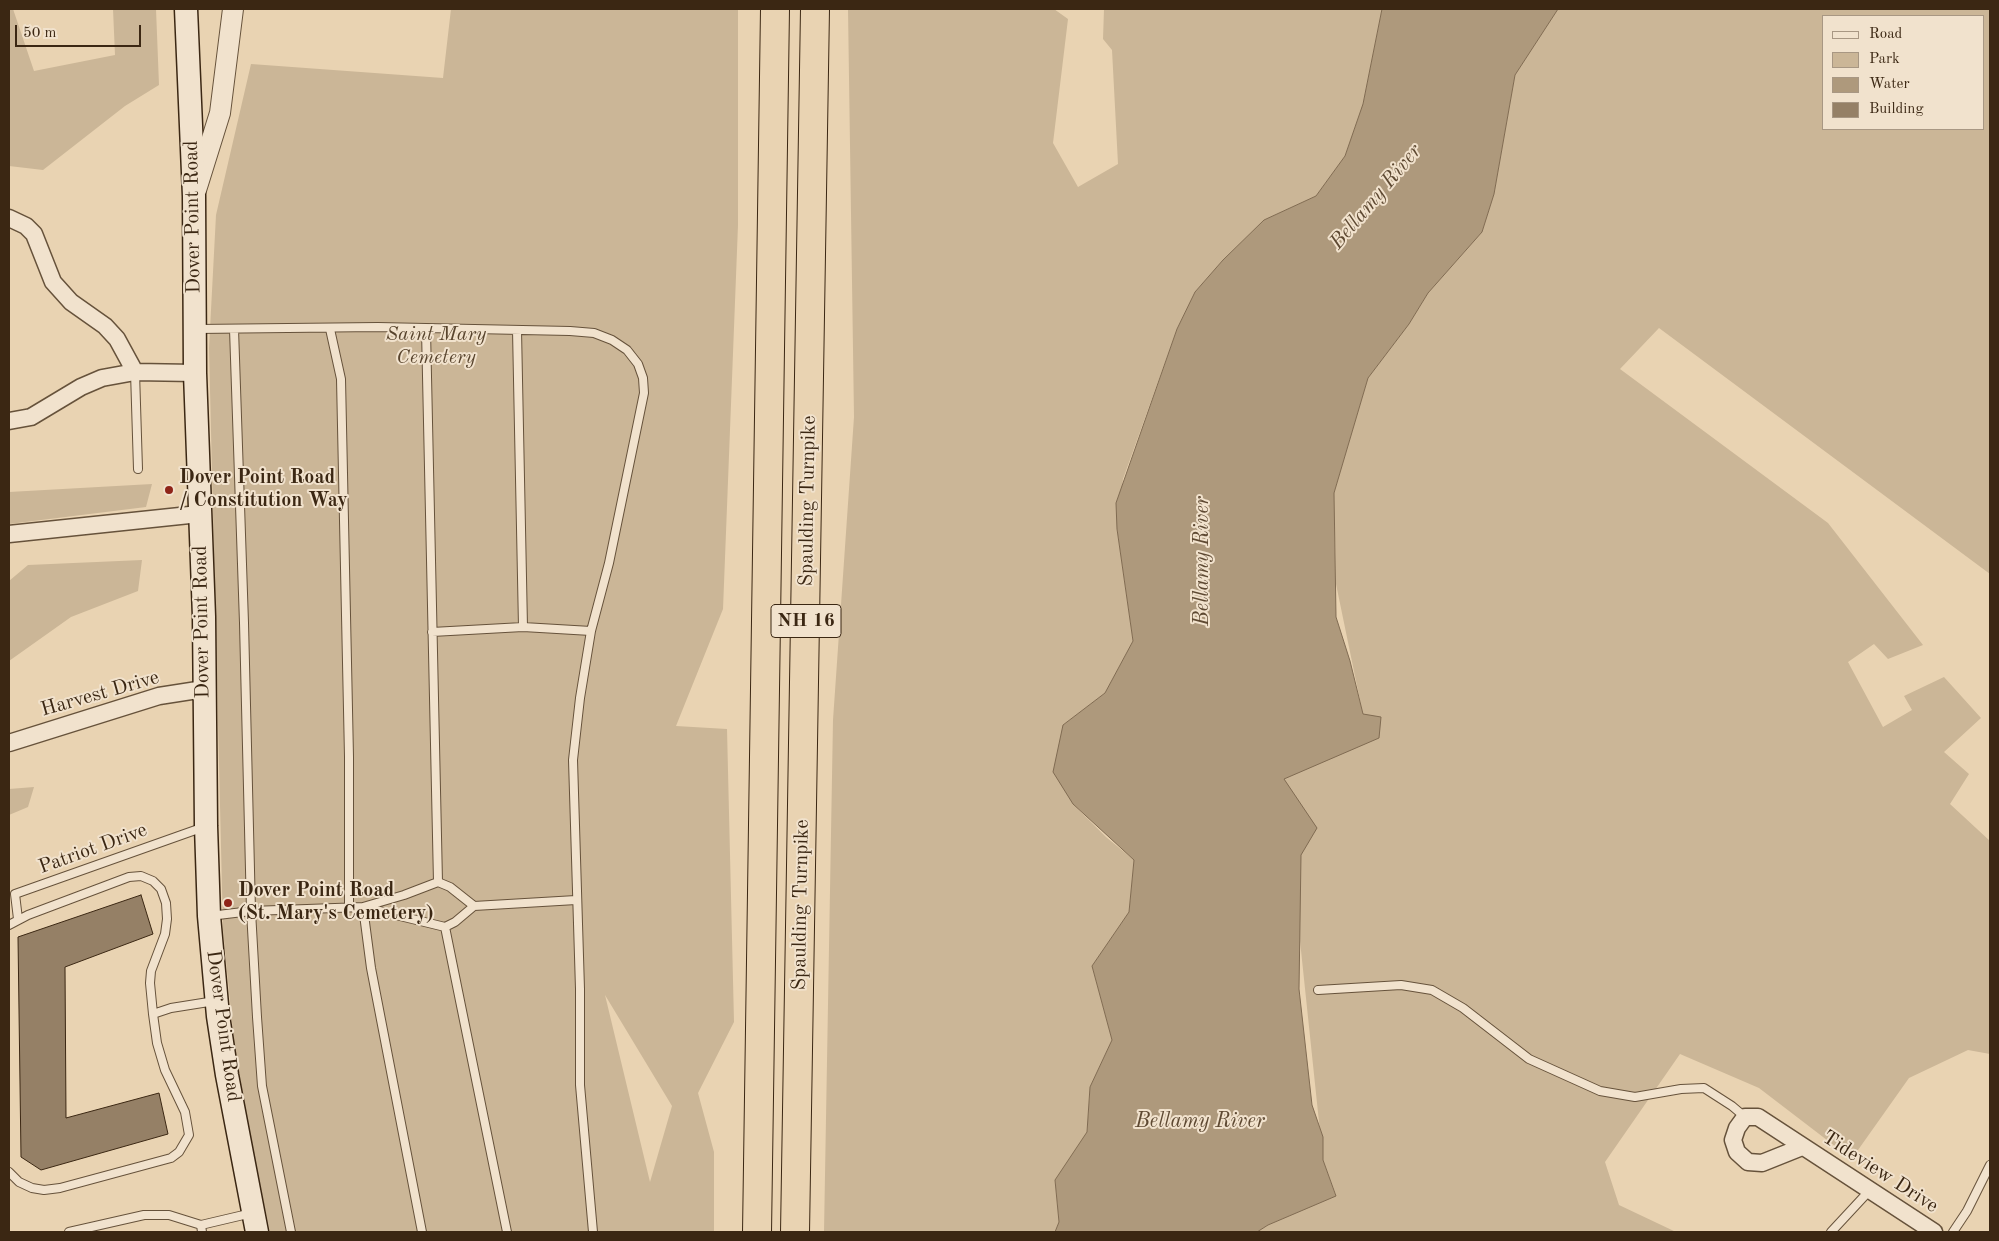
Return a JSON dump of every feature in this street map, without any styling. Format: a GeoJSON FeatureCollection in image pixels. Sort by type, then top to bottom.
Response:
{"type":"FeatureCollection","features":[{"type":"Feature","properties":{"kind":"highway","name":"Spaulding Turnpike"},"geometry":{"type":"LineString","coordinates":[[757,1232],[775,9]]}},
{"type":"Feature","properties":{"kind":"highway","name":"Spaulding Turnpike"},"geometry":{"type":"LineString","coordinates":[[795,1232],[815,9]]}},
{"type":"Feature","properties":{"kind":"main road","name":"Dover Point Road"},"geometry":{"type":"LineString","coordinates":[[186,9],[194,196],[195,373],[209,916],[227,1075],[255,1222]]}},
{"type":"Feature","properties":{"kind":"street"},"geometry":{"type":"LineString","coordinates":[[194,196],[220,113],[233,9]]}},
{"type":"Feature","properties":{"kind":"street"},"geometry":{"type":"LineString","coordinates":[[9,218],[26,226],[34,234],[53,282],[71,302],[105,326],[117,339],[135,372]]}},
{"type":"Feature","properties":{"kind":"street"},"geometry":{"type":"LineString","coordinates":[[9,422],[31,417],[81,387],[102,378],[135,372],[195,373]]}},
{"type":"Feature","properties":{"kind":"street"},"geometry":{"type":"LineString","coordinates":[[9,534],[199,514]]}},
{"type":"Feature","properties":{"kind":"street","name":"Harvest Drive"},"geometry":{"type":"LineString","coordinates":[[9,743],[159,696],[204,689]]}},
{"type":"Feature","properties":{"kind":"street","name":"Tideview Drive"},"geometry":{"type":"LineString","coordinates":[[1802,1146],[1762,1163],[1748,1162],[1737,1152],[1733,1140],[1737,1128],[1745,1117],[1758,1117],[1934,1232]]}},
{"type":"Feature","properties":{"kind":"lane"},"geometry":{"type":"LineString","coordinates":[[195,329],[378,327],[426,330],[517,330],[594,333],[612,340],[627,350],[638,364],[644,378],[644,393],[609,563],[592,631],[580,698],[573,760],[580,1085],[592,1232]]}},
{"type":"Feature","properties":{"kind":"lane"},"geometry":{"type":"LineString","coordinates":[[330,328],[341,379],[349,757],[350,907]]}},
{"type":"Feature","properties":{"kind":"lane"},"geometry":{"type":"LineString","coordinates":[[234,329],[251,911],[262,1086],[291,1232]]}},
{"type":"Feature","properties":{"kind":"lane"},"geometry":{"type":"LineString","coordinates":[[426,330],[438,882]]}},
{"type":"Feature","properties":{"kind":"lane"},"geometry":{"type":"LineString","coordinates":[[517,330],[523,627]]}},
{"type":"Feature","properties":{"kind":"lane"},"geometry":{"type":"LineString","coordinates":[[135,372],[138,469]]}},
{"type":"Feature","properties":{"kind":"lane"},"geometry":{"type":"LineString","coordinates":[[432,632],[523,627],[592,631]]}},
{"type":"Feature","properties":{"kind":"lane","name":"Patriot Drive"},"geometry":{"type":"LineString","coordinates":[[18,919],[15,894],[206,826]]}},
{"type":"Feature","properties":{"kind":"lane"},"geometry":{"type":"LineString","coordinates":[[9,924],[129,878],[141,876],[153,881],[161,889],[166,903],[167,919],[166,934],[151,971],[150,983],[153,1014],[157,1043],[165,1070],[188,1123],[189,1134],[179,1152],[171,1158],[60,1188],[44,1190],[32,1188],[19,1182],[9,1172]]}},
{"type":"Feature","properties":{"kind":"lane"},"geometry":{"type":"LineString","coordinates":[[363,907],[404,895],[438,882],[450,887],[474,906]]}},
{"type":"Feature","properties":{"kind":"lane"},"geometry":{"type":"LineString","coordinates":[[209,916],[251,911],[363,907],[445,927],[455,922],[474,906],[576,900]]}},
{"type":"Feature","properties":{"kind":"lane"},"geometry":{"type":"LineString","coordinates":[[363,907],[371,968],[422,1232]]}},
{"type":"Feature","properties":{"kind":"lane"},"geometry":{"type":"LineString","coordinates":[[445,927],[506,1232]]}},
{"type":"Feature","properties":{"kind":"lane"},"geometry":{"type":"LineString","coordinates":[[1318,990],[1401,985],[1432,990],[1463,1008],[1529,1059],[1600,1091],[1635,1097],[1681,1089],[1704,1088],[1745,1117]]}},
{"type":"Feature","properties":{"kind":"lane"},"geometry":{"type":"LineString","coordinates":[[153,1014],[171,1008],[217,1000]]}},
{"type":"Feature","properties":{"kind":"lane"},"geometry":{"type":"LineString","coordinates":[[1952,1232],[1967,1211],[1990,1165]]}},
{"type":"Feature","properties":{"kind":"lane"},"geometry":{"type":"LineString","coordinates":[[1831,1232],[1870,1190]]}},
{"type":"Feature","properties":{"kind":"lane"},"geometry":{"type":"LineString","coordinates":[[69,1232],[144,1215],[169,1216],[202,1228],[255,1222]]}},
{"type":"Feature","properties":{"kind":"green space"},"geometry":{"type":"Polygon","coordinates":[[[9,9],[13,9],[34,71],[115,55],[113,9],[156,9],[159,85],[125,106],[43,170],[9,166],[9,9]]]}},
{"type":"Feature","properties":{"kind":"green space","name":"Saint Mary Cemetery"},"geometry":{"type":"Polygon","coordinates":[[[451,9],[738,9],[738,225],[723,609],[676,726],[727,729],[734,1022],[698,1093],[714,1152],[714,1232],[270,1232],[248,1127],[234,1042],[223,930],[209,348],[216,215],[251,64],[443,78],[451,9]],[[605,995],[650,1182],[672,1106],[605,995]]]}},
{"type":"Feature","properties":{"kind":"green space"},"geometry":{"type":"Polygon","coordinates":[[[848,9],[1054,9],[1068,19],[1053,143],[1078,187],[1118,164],[1112,50],[1103,39],[1104,9],[1382,9],[1363,105],[1345,156],[1316,196],[1264,220],[1223,260],[1195,292],[1177,329],[1123,479],[1117,529],[1133,641],[1105,693],[1063,725],[1073,804],[1106,837],[1134,860],[1129,912],[1092,966],[1112,1040],[1090,1087],[1087,1132],[1055,1180],[1059,1222],[1055,1232],[824,1232],[833,720],[854,417],[848,9]]]}},
{"type":"Feature","properties":{"kind":"green space"},"geometry":{"type":"Polygon","coordinates":[[[1558,9],[1990,9],[1990,574],[1659,328],[1620,369],[1828,523],[1923,645],[1888,659],[1874,644],[1848,662],[1883,727],[1912,710],[1904,696],[1944,677],[1981,718],[1944,752],[1969,774],[1950,804],[1990,841],[1990,1054],[1968,1050],[1909,1078],[1858,1150],[1840,1150],[1759,1088],[1680,1054],[1605,1162],[1619,1205],[1676,1232],[1257,1232],[1268,1225],[1336,1195],[1323,1160],[1283,779],[1363,715],[1336,584],[1334,493],[1368,378],[1409,324],[1428,293],[1482,232],[1494,194],[1515,75],[1558,9]]]}},
{"type":"Feature","properties":{"kind":"green space"},"geometry":{"type":"Polygon","coordinates":[[[152,484],[146,507],[9,524],[9,492],[152,484]]]}},
{"type":"Feature","properties":{"kind":"green space"},"geometry":{"type":"Polygon","coordinates":[[[142,560],[138,591],[71,617],[9,661],[9,581],[28,565],[142,560]]]}},
{"type":"Feature","properties":{"kind":"green space"},"geometry":{"type":"Polygon","coordinates":[[[34,787],[28,807],[9,815],[9,789],[34,787]]]}},
{"type":"Feature","properties":{"kind":"water","name":"Bellamy River"},"geometry":{"type":"Polygon","coordinates":[[[1382,9],[1558,9],[1515,75],[1494,194],[1482,232],[1428,293],[1409,324],[1368,378],[1334,493],[1336,617],[1350,661],[1363,714],[1381,717],[1379,738],[1284,779],[1317,828],[1301,855],[1299,989],[1312,1105],[1323,1137],[1323,1160],[1336,1196],[1268,1225],[1257,1232],[1055,1232],[1059,1222],[1055,1180],[1087,1132],[1090,1087],[1112,1040],[1092,966],[1129,912],[1134,860],[1073,804],[1053,772],[1063,725],[1105,693],[1133,641],[1117,529],[1116,503],[1177,329],[1195,292],[1223,260],[1264,220],[1316,196],[1345,156],[1363,104],[1382,9]]]}},
{"type":"Feature","properties":{"kind":"building"},"geometry":{"type":"Polygon","coordinates":[[[141,895],[153,934],[65,967],[66,1118],[159,1093],[168,1134],[41,1170],[21,1157],[18,937],[141,895]]]}},
{"type":"Feature","properties":{"kind":"place","name":"Dover Point Road / Constitution Way"},"geometry":{"type":"Point","coordinates":[169,490]}},
{"type":"Feature","properties":{"kind":"place","name":"Dover Point Road (St. Mary's Cemetery)"},"geometry":{"type":"Point","coordinates":[228,903]}}]}
